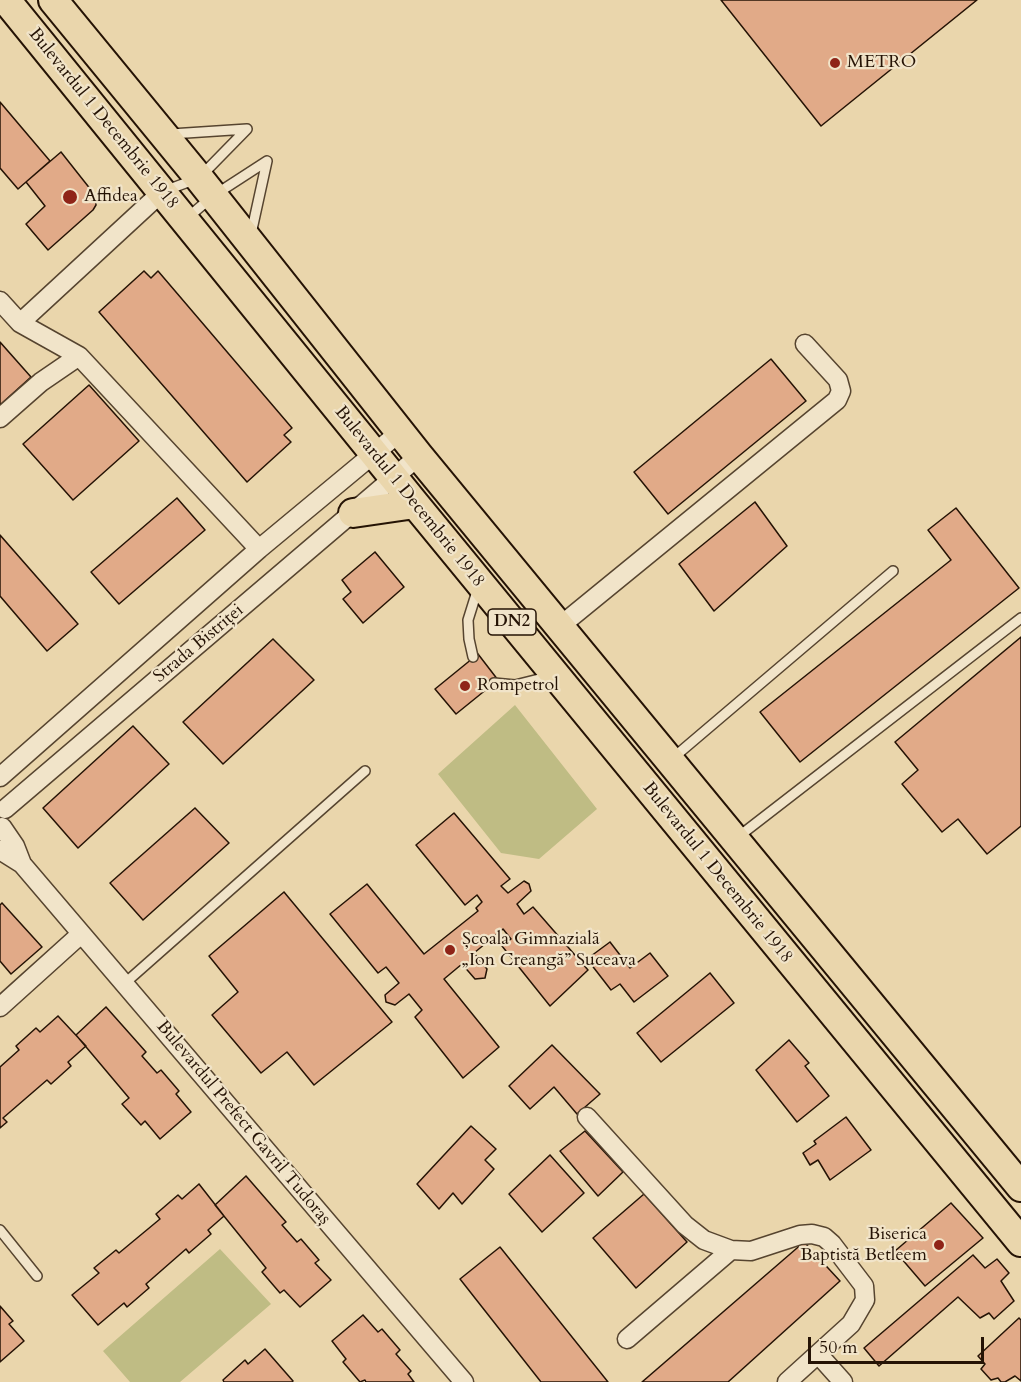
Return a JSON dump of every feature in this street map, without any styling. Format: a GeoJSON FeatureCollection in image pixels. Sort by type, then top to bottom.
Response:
{"type":"FeatureCollection","features":[{"type":"Feature","properties":{"kind":"main road","name":"Bulevardul 1 Decembrie 1918"},"geometry":{"type":"LineString","coordinates":[[6,0],[393,478],[1021,1242]]}},
{"type":"Feature","properties":{"kind":"main road","name":"Bulevardul 1 Decembrie 1918"},"geometry":{"type":"LineString","coordinates":[[53,0],[206,187],[419,456],[1021,1187]]}},
{"type":"Feature","properties":{"kind":"main road"},"geometry":{"type":"LineString","coordinates":[[353,513],[415,504]]}},
{"type":"Feature","properties":{"kind":"street"},"geometry":{"type":"LineString","coordinates":[[20,323],[162,192]]}},
{"type":"Feature","properties":{"kind":"street"},"geometry":{"type":"LineString","coordinates":[[0,301],[20,323],[79,356],[259,549]]}},
{"type":"Feature","properties":{"kind":"street"},"geometry":{"type":"LineString","coordinates":[[559,627],[837,400],[841,391],[838,380],[805,344]]}},
{"type":"Feature","properties":{"kind":"street"},"geometry":{"type":"LineString","coordinates":[[0,418],[41,382],[79,356]]}},
{"type":"Feature","properties":{"kind":"street","name":"Strada Bistriței"},"geometry":{"type":"LineString","coordinates":[[0,777],[259,549],[400,432]]}},
{"type":"Feature","properties":{"kind":"street","name":"Strada Bistriței"},"geometry":{"type":"LineString","coordinates":[[2,803],[419,456]]}},
{"type":"Feature","properties":{"kind":"street"},"geometry":{"type":"LineString","coordinates":[[2,803],[5,818],[1,829],[15,846],[22,864]]}},
{"type":"Feature","properties":{"kind":"street"},"geometry":{"type":"LineString","coordinates":[[0,850],[22,864]]}},
{"type":"Feature","properties":{"kind":"street","name":"Bulevardul Prefect Gavril Tudoraș"},"geometry":{"type":"LineString","coordinates":[[22,864],[464,1382]]}},
{"type":"Feature","properties":{"kind":"street"},"geometry":{"type":"LineString","coordinates":[[0,1008],[81,934]]}},
{"type":"Feature","properties":{"kind":"street"},"geometry":{"type":"LineString","coordinates":[[587,1117],[685,1226],[704,1240],[731,1250],[751,1251],[800,1234],[824,1237],[864,1286],[866,1300],[852,1324],[786,1382]]}},
{"type":"Feature","properties":{"kind":"street"},"geometry":{"type":"LineString","coordinates":[[627,1339],[731,1250]]}},
{"type":"Feature","properties":{"kind":"street"},"geometry":{"type":"LineString","coordinates":[[818,1354],[843,1382]]}},
{"type":"Feature","properties":{"kind":"lane"},"geometry":{"type":"LineString","coordinates":[[164,135],[247,129],[185,220]]}},
{"type":"Feature","properties":{"kind":"lane"},"geometry":{"type":"LineString","coordinates":[[162,192],[206,187],[267,161],[249,242]]}},
{"type":"Feature","properties":{"kind":"lane"},"geometry":{"type":"LineString","coordinates":[[669,762],[893,571]]}},
{"type":"Feature","properties":{"kind":"lane"},"geometry":{"type":"LineString","coordinates":[[473,657],[468,621],[480,583]]}},
{"type":"Feature","properties":{"kind":"lane"},"geometry":{"type":"LineString","coordinates":[[734,841],[1021,618]]}},
{"type":"Feature","properties":{"kind":"lane"},"geometry":{"type":"LineString","coordinates":[[494,683],[515,685],[555,675]]}},
{"type":"Feature","properties":{"kind":"lane"},"geometry":{"type":"LineString","coordinates":[[124,984],[365,771]]}},
{"type":"Feature","properties":{"kind":"lane"},"geometry":{"type":"LineString","coordinates":[[0,1230],[37,1276]]}},
{"type":"Feature","properties":{"kind":"shaded area"},"geometry":{"type":"Polygon","coordinates":[[[515,705],[597,809],[539,859],[501,853],[438,774],[515,705]]]}},
{"type":"Feature","properties":{"kind":"shaded area"},"geometry":{"type":"Polygon","coordinates":[[[220,1249],[271,1304],[180,1382],[130,1382],[103,1351],[220,1249]]]}},
{"type":"Feature","properties":{"kind":"building","name":"METRO"},"geometry":{"type":"Polygon","coordinates":[[[721,0],[977,0],[821,126],[721,0]]]}},
{"type":"Feature","properties":{"kind":"building"},"geometry":{"type":"Polygon","coordinates":[[[0,102],[50,161],[18,189],[0,168],[0,102]]]}},
{"type":"Feature","properties":{"kind":"building"},"geometry":{"type":"Polygon","coordinates":[[[61,152],[95,195],[96,205],[48,250],[26,224],[45,206],[26,182],[61,152]]]}},
{"type":"Feature","properties":{"kind":"building"},"geometry":{"type":"Polygon","coordinates":[[[144,271],[151,278],[158,271],[292,428],[284,435],[291,442],[247,482],[99,312],[144,271]]]}},
{"type":"Feature","properties":{"kind":"building"},"geometry":{"type":"Polygon","coordinates":[[[0,342],[31,377],[0,405],[0,342]]]}},
{"type":"Feature","properties":{"kind":"building"},"geometry":{"type":"Polygon","coordinates":[[[771,359],[806,401],[668,514],[634,472],[771,359]]]}},
{"type":"Feature","properties":{"kind":"building"},"geometry":{"type":"Polygon","coordinates":[[[89,385],[139,441],[73,500],[23,444],[89,385]]]}},
{"type":"Feature","properties":{"kind":"building"},"geometry":{"type":"Polygon","coordinates":[[[177,498],[205,530],[119,604],[91,572],[177,498]]]}},
{"type":"Feature","properties":{"kind":"building"},"geometry":{"type":"Polygon","coordinates":[[[755,502],[787,546],[714,611],[679,564],[755,502]]]}},
{"type":"Feature","properties":{"kind":"building"},"geometry":{"type":"Polygon","coordinates":[[[956,508],[1019,588],[800,762],[760,712],[951,560],[928,530],[956,508]]]}},
{"type":"Feature","properties":{"kind":"building"},"geometry":{"type":"Polygon","coordinates":[[[0,535],[78,624],[47,651],[0,596],[0,535]]]}},
{"type":"Feature","properties":{"kind":"building"},"geometry":{"type":"Polygon","coordinates":[[[375,552],[404,587],[363,623],[343,599],[351,592],[342,580],[375,552]]]}},
{"type":"Feature","properties":{"kind":"building"},"geometry":{"type":"Polygon","coordinates":[[[1021,637],[1021,826],[987,854],[958,819],[942,832],[902,784],[918,770],[895,742],[1021,637]]]}},
{"type":"Feature","properties":{"kind":"building"},"geometry":{"type":"Polygon","coordinates":[[[273,639],[314,680],[223,764],[183,722],[273,639]]]}},
{"type":"Feature","properties":{"kind":"building","name":"Rompetrol"},"geometry":{"type":"Polygon","coordinates":[[[478,654],[498,680],[456,714],[435,689],[478,654]]]}},
{"type":"Feature","properties":{"kind":"building"},"geometry":{"type":"Polygon","coordinates":[[[133,726],[169,764],[78,848],[43,808],[133,726]]]}},
{"type":"Feature","properties":{"kind":"building"},"geometry":{"type":"Polygon","coordinates":[[[195,808],[229,843],[143,920],[110,883],[195,808]]]}},
{"type":"Feature","properties":{"kind":"building","name":"Școala Gimnazială „Ion Creangă” Suceava"},"geometry":{"type":"Polygon","coordinates":[[[454,813],[510,879],[501,886],[508,893],[524,881],[529,884],[531,891],[517,904],[524,914],[533,907],[588,970],[550,1006],[502,946],[511,939],[503,929],[474,953],[487,969],[485,978],[475,979],[462,964],[444,979],[499,1047],[463,1078],[415,1017],[422,1010],[409,994],[395,1005],[386,1002],[385,995],[399,983],[386,967],[378,973],[330,914],[367,884],[424,954],[478,911],[476,908],[482,902],[477,895],[465,905],[416,845],[454,813]]]}},
{"type":"Feature","properties":{"kind":"building"},"geometry":{"type":"Polygon","coordinates":[[[284,892],[392,1022],[314,1085],[287,1052],[261,1073],[212,1015],[238,992],[209,956],[284,892]]]}},
{"type":"Feature","properties":{"kind":"building"},"geometry":{"type":"Polygon","coordinates":[[[2,903],[42,947],[11,974],[0,961],[0,905],[2,903]]]}},
{"type":"Feature","properties":{"kind":"building"},"geometry":{"type":"Polygon","coordinates":[[[610,942],[630,968],[650,953],[668,976],[634,1002],[620,984],[611,990],[587,959],[610,942]]]}},
{"type":"Feature","properties":{"kind":"building"},"geometry":{"type":"Polygon","coordinates":[[[710,973],[734,1003],[661,1062],[637,1033],[710,973]]]}},
{"type":"Feature","properties":{"kind":"building"},"geometry":{"type":"Polygon","coordinates":[[[106,1007],[146,1052],[142,1056],[157,1073],[161,1070],[179,1091],[176,1094],[191,1112],[160,1139],[145,1121],[141,1125],[122,1104],[129,1098],[76,1035],[106,1007]]]}},
{"type":"Feature","properties":{"kind":"building"},"geometry":{"type":"Polygon","coordinates":[[[58,1016],[86,1046],[68,1062],[71,1066],[51,1084],[47,1080],[3,1118],[7,1122],[0,1128],[0,1067],[19,1050],[16,1046],[36,1028],[40,1032],[58,1016]]]}},
{"type":"Feature","properties":{"kind":"building"},"geometry":{"type":"Polygon","coordinates":[[[789,1040],[809,1063],[805,1066],[829,1096],[797,1122],[756,1070],[789,1040]]]}},
{"type":"Feature","properties":{"kind":"building"},"geometry":{"type":"Polygon","coordinates":[[[552,1045],[600,1094],[577,1114],[554,1087],[530,1109],[509,1086],[552,1045]]]}},
{"type":"Feature","properties":{"kind":"building"},"geometry":{"type":"Polygon","coordinates":[[[846,1117],[871,1150],[830,1180],[818,1160],[810,1165],[803,1153],[816,1144],[814,1141],[846,1117]]]}},
{"type":"Feature","properties":{"kind":"building"},"geometry":{"type":"Polygon","coordinates":[[[471,1126],[496,1149],[485,1160],[494,1169],[462,1204],[453,1193],[439,1209],[417,1184],[471,1126]]]}},
{"type":"Feature","properties":{"kind":"building"},"geometry":{"type":"Polygon","coordinates":[[[585,1131],[623,1172],[598,1196],[560,1151],[585,1131]]]}},
{"type":"Feature","properties":{"kind":"building"},"geometry":{"type":"Polygon","coordinates":[[[550,1155],[584,1193],[542,1232],[509,1194],[550,1155]]]}},
{"type":"Feature","properties":{"kind":"building"},"geometry":{"type":"Polygon","coordinates":[[[246,1176],[286,1222],[282,1225],[297,1242],[301,1239],[319,1260],[315,1263],[331,1280],[300,1307],[284,1290],[280,1293],[262,1272],[266,1268],[215,1205],[246,1176]]]}},
{"type":"Feature","properties":{"kind":"building"},"geometry":{"type":"Polygon","coordinates":[[[199,1184],[224,1216],[208,1230],[211,1234],[189,1253],[186,1249],[146,1284],[149,1288],[127,1307],[124,1303],[98,1325],[72,1295],[99,1273],[94,1268],[116,1250],[119,1253],[160,1219],[156,1214],[178,1195],[182,1199],[199,1184]]]}},
{"type":"Feature","properties":{"kind":"building"},"geometry":{"type":"Polygon","coordinates":[[[644,1194],[687,1242],[636,1288],[593,1238],[644,1194]]]}},
{"type":"Feature","properties":{"kind":"building","name":"Biserica Baptistă Betleem"},"geometry":{"type":"Polygon","coordinates":[[[951,1203],[983,1238],[925,1286],[895,1251],[951,1203]]]}},
{"type":"Feature","properties":{"kind":"building"},"geometry":{"type":"Polygon","coordinates":[[[804,1242],[840,1281],[728,1382],[642,1382],[804,1242]]]}},
{"type":"Feature","properties":{"kind":"building"},"geometry":{"type":"Polygon","coordinates":[[[500,1247],[608,1382],[541,1382],[460,1279],[500,1247]]]}},
{"type":"Feature","properties":{"kind":"building"},"geometry":{"type":"Polygon","coordinates":[[[973,1255],[985,1268],[997,1259],[1009,1273],[1001,1281],[1014,1301],[994,1319],[989,1313],[980,1318],[958,1297],[879,1366],[864,1348],[973,1255]]]}},
{"type":"Feature","properties":{"kind":"building"},"geometry":{"type":"Polygon","coordinates":[[[0,1306],[13,1321],[9,1324],[24,1341],[0,1362],[0,1306]]]}},
{"type":"Feature","properties":{"kind":"building"},"geometry":{"type":"Polygon","coordinates":[[[363,1315],[378,1332],[382,1329],[400,1350],[396,1354],[411,1371],[408,1374],[414,1382],[366,1382],[365,1380],[360,1382],[343,1362],[346,1359],[332,1341],[363,1315]]]}},
{"type":"Feature","properties":{"kind":"building"},"geometry":{"type":"Polygon","coordinates":[[[1019,1318],[1021,1320],[1021,1381],[1015,1376],[1005,1382],[1001,1382],[998,1378],[991,1380],[981,1369],[985,1364],[978,1356],[1019,1318]]]}},
{"type":"Feature","properties":{"kind":"building"},"geometry":{"type":"Polygon","coordinates":[[[265,1349],[292,1382],[224,1382],[223,1380],[245,1360],[248,1364],[265,1349]]]}},
{"type":"Feature","properties":{"kind":"place","name":"METRO"},"geometry":{"type":"Point","coordinates":[835,63]}},
{"type":"Feature","properties":{"kind":"place","name":"Affidea"},"geometry":{"type":"Point","coordinates":[70,197]}},
{"type":"Feature","properties":{"kind":"place","name":"Rompetrol"},"geometry":{"type":"Point","coordinates":[465,686]}},
{"type":"Feature","properties":{"kind":"place","name":"Școala Gimnazială „Ion Creangă” Suceava"},"geometry":{"type":"Point","coordinates":[450,950]}},
{"type":"Feature","properties":{"kind":"place","name":"Biserica Baptistă Betleem"},"geometry":{"type":"Point","coordinates":[939,1245]}}]}
